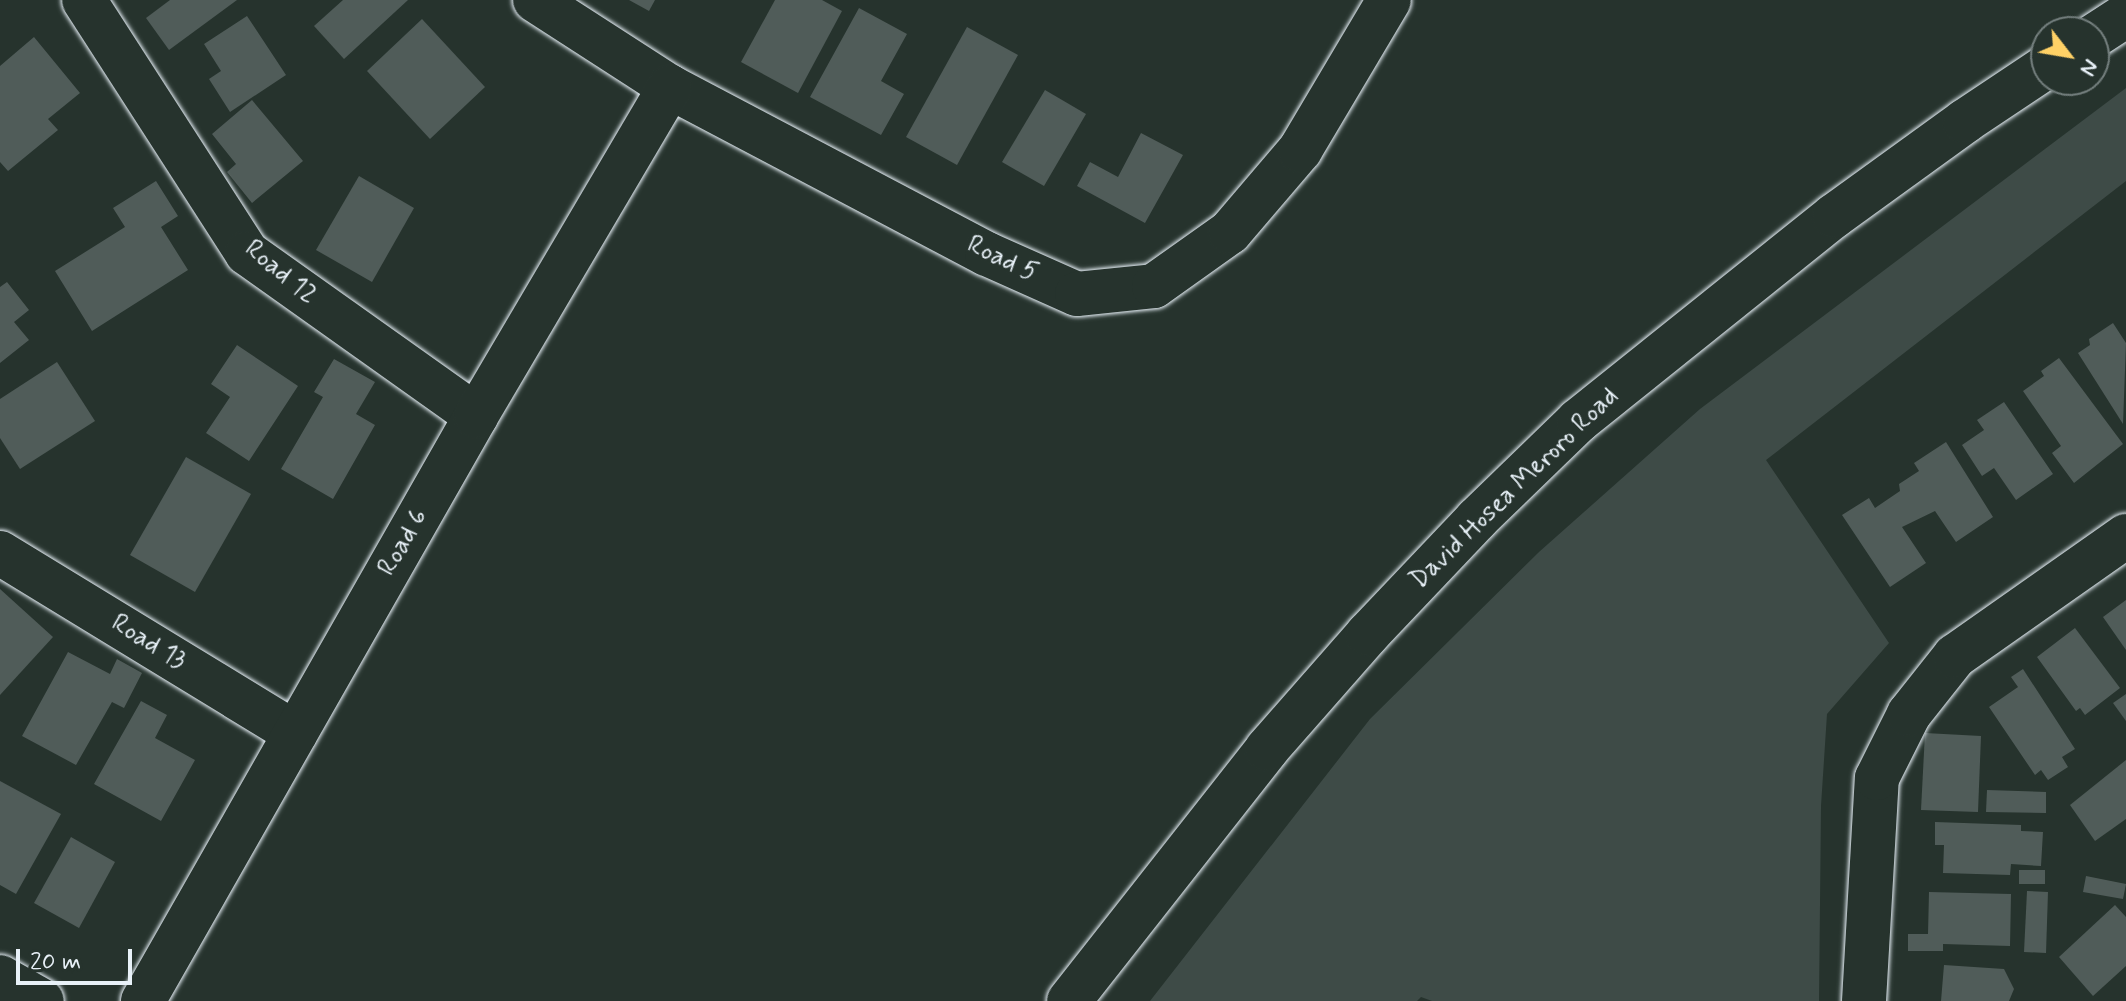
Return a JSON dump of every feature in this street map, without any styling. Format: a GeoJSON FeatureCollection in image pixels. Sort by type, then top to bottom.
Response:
{"type":"FeatureCollection","features":[{"type":"Feature","properties":{"kind":"street","name":"Road 12"},"geometry":{"type":"LineString","coordinates":[[84,0],[247,253],[476,416]]}},
{"type":"Feature","properties":{"kind":"street","name":"Road 5"},"geometry":{"type":"LineString","coordinates":[[535,0],[670,87],[987,254],[1077,294],[1154,286],[1230,232],[1300,150],[1389,0]]}},
{"type":"Feature","properties":{"kind":"street","name":"David Hosea Meroro Road"},"geometry":{"type":"LineString","coordinates":[[1069,1001],[1257,761],[1368,634],[1477,519],[1578,421],[1834,216],[2030,78]]}},
{"type":"Feature","properties":{"kind":"street","name":"Road 6"},"geometry":{"type":"LineString","coordinates":[[143,1001],[476,416],[670,87]]}},
{"type":"Feature","properties":{"kind":"street"},"geometry":{"type":"LineString","coordinates":[[1864,1001],[1877,778],[1909,714],[1955,656],[2126,536]]}},
{"type":"Feature","properties":{"kind":"street","name":"Road 13"},"geometry":{"type":"LineString","coordinates":[[0,553],[295,733]]}},
{"type":"Feature","properties":{"kind":"street"},"geometry":{"type":"LineString","coordinates":[[0,977],[42,1001]]}},
{"type":"Feature","properties":{"kind":"shaded area"},"geometry":{"type":"Polygon","coordinates":[[[2126,88],[2126,181],[1766,460],[1889,643],[1827,714],[1821,806],[1819,1001],[1432,1001],[1421,997],[1417,1001],[1150,1001],[1370,719],[1539,552],[1700,409],[2126,88]]]}},
{"type":"Feature","properties":{"kind":"building"},"geometry":{"type":"Polygon","coordinates":[[[170,0],[237,0],[169,50],[146,18],[170,0]]]}},
{"type":"Feature","properties":{"kind":"building"},"geometry":{"type":"Polygon","coordinates":[[[343,0],[408,0],[344,59],[314,26],[343,0]]]}},
{"type":"Feature","properties":{"kind":"building"},"geometry":{"type":"Polygon","coordinates":[[[629,0],[655,0],[649,11],[629,0]]]}},
{"type":"Feature","properties":{"kind":"building"},"geometry":{"type":"Polygon","coordinates":[[[775,0],[822,0],[842,11],[798,93],[741,62],[775,0]]]}},
{"type":"Feature","properties":{"kind":"building"},"geometry":{"type":"Polygon","coordinates":[[[859,8],[907,34],[881,81],[904,94],[881,135],[810,97],[859,8]]]}},
{"type":"Feature","properties":{"kind":"building"},"geometry":{"type":"Polygon","coordinates":[[[247,16],[286,75],[230,112],[209,79],[221,71],[204,44],[247,16]]]}},
{"type":"Feature","properties":{"kind":"building"},"geometry":{"type":"Polygon","coordinates":[[[422,19],[485,87],[430,139],[367,71],[422,19]]]}},
{"type":"Feature","properties":{"kind":"building"},"geometry":{"type":"Polygon","coordinates":[[[967,27],[1018,55],[957,165],[906,137],[967,27]]]}},
{"type":"Feature","properties":{"kind":"building"},"geometry":{"type":"Polygon","coordinates":[[[34,37],[80,93],[48,119],[58,130],[8,171],[0,162],[0,66],[34,37]]]}},
{"type":"Feature","properties":{"kind":"building"},"geometry":{"type":"Polygon","coordinates":[[[1045,90],[1086,114],[1044,186],[1002,162],[1045,90]]]}},
{"type":"Feature","properties":{"kind":"building"},"geometry":{"type":"Polygon","coordinates":[[[252,100],[303,161],[252,203],[227,172],[236,164],[212,134],[252,100]]]}},
{"type":"Feature","properties":{"kind":"building"},"geometry":{"type":"Polygon","coordinates":[[[1141,133],[1183,155],[1145,223],[1077,186],[1090,162],[1118,177],[1141,133]]]}},
{"type":"Feature","properties":{"kind":"building"},"geometry":{"type":"Polygon","coordinates":[[[359,176],[414,208],[372,282],[316,250],[359,176]]]}},
{"type":"Feature","properties":{"kind":"building"},"geometry":{"type":"Polygon","coordinates":[[[156,181],[178,216],[161,227],[188,270],[92,331],[55,271],[125,227],[113,208],[156,181]]]}},
{"type":"Feature","properties":{"kind":"building"},"geometry":{"type":"Polygon","coordinates":[[[7,282],[29,310],[14,322],[29,340],[0,363],[0,287],[7,282]]]}},
{"type":"Feature","properties":{"kind":"building"},"geometry":{"type":"Polygon","coordinates":[[[2113,323],[2126,343],[2123,424],[2078,353],[2090,345],[2089,339],[2113,323]]]}},
{"type":"Feature","properties":{"kind":"building"},"geometry":{"type":"Polygon","coordinates":[[[237,345],[298,386],[249,461],[206,433],[230,397],[211,384],[237,345]]]}},
{"type":"Feature","properties":{"kind":"building"},"geometry":{"type":"Polygon","coordinates":[[[2059,358],[2123,444],[2074,483],[2052,453],[2061,446],[2023,391],[2044,376],[2041,371],[2059,358]]]}},
{"type":"Feature","properties":{"kind":"building"},"geometry":{"type":"Polygon","coordinates":[[[334,359],[375,382],[356,414],[375,425],[333,499],[281,469],[323,397],[314,392],[334,359]]]}},
{"type":"Feature","properties":{"kind":"building"},"geometry":{"type":"Polygon","coordinates":[[[57,362],[95,421],[20,469],[0,438],[0,399],[57,362]]]}},
{"type":"Feature","properties":{"kind":"building"},"geometry":{"type":"Polygon","coordinates":[[[2004,402],[2053,474],[2016,500],[1994,468],[1982,476],[1962,445],[1984,430],[1977,420],[2004,402]]]}},
{"type":"Feature","properties":{"kind":"building"},"geometry":{"type":"Polygon","coordinates":[[[1946,442],[1993,517],[1956,542],[1935,511],[1902,527],[1926,563],[1890,587],[1842,515],[1869,498],[1875,508],[1900,491],[1899,484],[1919,471],[1914,463],[1946,442]]]}},
{"type":"Feature","properties":{"kind":"building"},"geometry":{"type":"Polygon","coordinates":[[[186,457],[251,494],[195,592],[130,555],[186,457]]]}},
{"type":"Feature","properties":{"kind":"building"},"geometry":{"type":"Polygon","coordinates":[[[0,589],[53,637],[0,695],[0,589]]]}},
{"type":"Feature","properties":{"kind":"building"},"geometry":{"type":"Polygon","coordinates":[[[2126,600],[2126,650],[2103,617],[2126,600]]]}},
{"type":"Feature","properties":{"kind":"building"},"geometry":{"type":"Polygon","coordinates":[[[2075,628],[2120,688],[2085,715],[2080,708],[2076,711],[2037,657],[2075,628]]]}},
{"type":"Feature","properties":{"kind":"building"},"geometry":{"type":"Polygon","coordinates":[[[68,652],[110,674],[117,659],[142,673],[124,708],[112,702],[76,765],[22,736],[68,652]]]}},
{"type":"Feature","properties":{"kind":"building"},"geometry":{"type":"Polygon","coordinates":[[[2023,669],[2075,749],[2062,757],[2068,767],[2048,780],[2041,770],[2035,775],[1989,707],[2018,687],[2011,677],[2023,669]]]}},
{"type":"Feature","properties":{"kind":"building"},"geometry":{"type":"Polygon","coordinates":[[[2126,694],[2126,721],[2113,703],[2126,694]]]}},
{"type":"Feature","properties":{"kind":"building"},"geometry":{"type":"Polygon","coordinates":[[[141,701],[167,715],[155,738],[195,760],[161,821],[94,784],[141,701]]]}},
{"type":"Feature","properties":{"kind":"building"},"geometry":{"type":"Polygon","coordinates":[[[1925,733],[1981,736],[1978,812],[1921,810],[1925,733]]]}},
{"type":"Feature","properties":{"kind":"building"},"geometry":{"type":"Polygon","coordinates":[[[2126,760],[2126,819],[2095,841],[2070,805],[2126,760]]]}},
{"type":"Feature","properties":{"kind":"building"},"geometry":{"type":"Polygon","coordinates":[[[0,781],[61,814],[16,894],[0,885],[0,781]]]}},
{"type":"Feature","properties":{"kind":"building"},"geometry":{"type":"Polygon","coordinates":[[[1987,790],[2046,792],[2046,813],[1986,812],[1987,790]]]}},
{"type":"Feature","properties":{"kind":"building"},"geometry":{"type":"Polygon","coordinates":[[[1935,822],[2021,825],[2021,831],[2043,832],[2041,866],[2011,864],[2010,875],[1943,873],[1944,845],[1935,845],[1935,822]]]}},
{"type":"Feature","properties":{"kind":"building"},"geometry":{"type":"Polygon","coordinates":[[[71,837],[115,862],[79,928],[34,903],[71,837]]]}},
{"type":"Feature","properties":{"kind":"building"},"geometry":{"type":"Polygon","coordinates":[[[2019,870],[2045,870],[2045,884],[2019,884],[2019,870]]]}},
{"type":"Feature","properties":{"kind":"building"},"geometry":{"type":"Polygon","coordinates":[[[2086,876],[2126,884],[2123,899],[2083,892],[2086,876]]]}},
{"type":"Feature","properties":{"kind":"building"},"geometry":{"type":"Polygon","coordinates":[[[2027,891],[2048,892],[2046,953],[2024,952],[2027,891]]]}},
{"type":"Feature","properties":{"kind":"building"},"geometry":{"type":"Polygon","coordinates":[[[1929,892],[2011,894],[2010,946],[1943,944],[1943,951],[1908,951],[1908,934],[1928,934],[1929,892]]]}},
{"type":"Feature","properties":{"kind":"building"},"geometry":{"type":"Polygon","coordinates":[[[2115,905],[2126,917],[2126,966],[2093,996],[2059,957],[2115,905]]]}},
{"type":"Feature","properties":{"kind":"building"},"geometry":{"type":"Polygon","coordinates":[[[1944,965],[2004,969],[2014,989],[2009,1001],[1941,1001],[1944,965]]]}}]}
